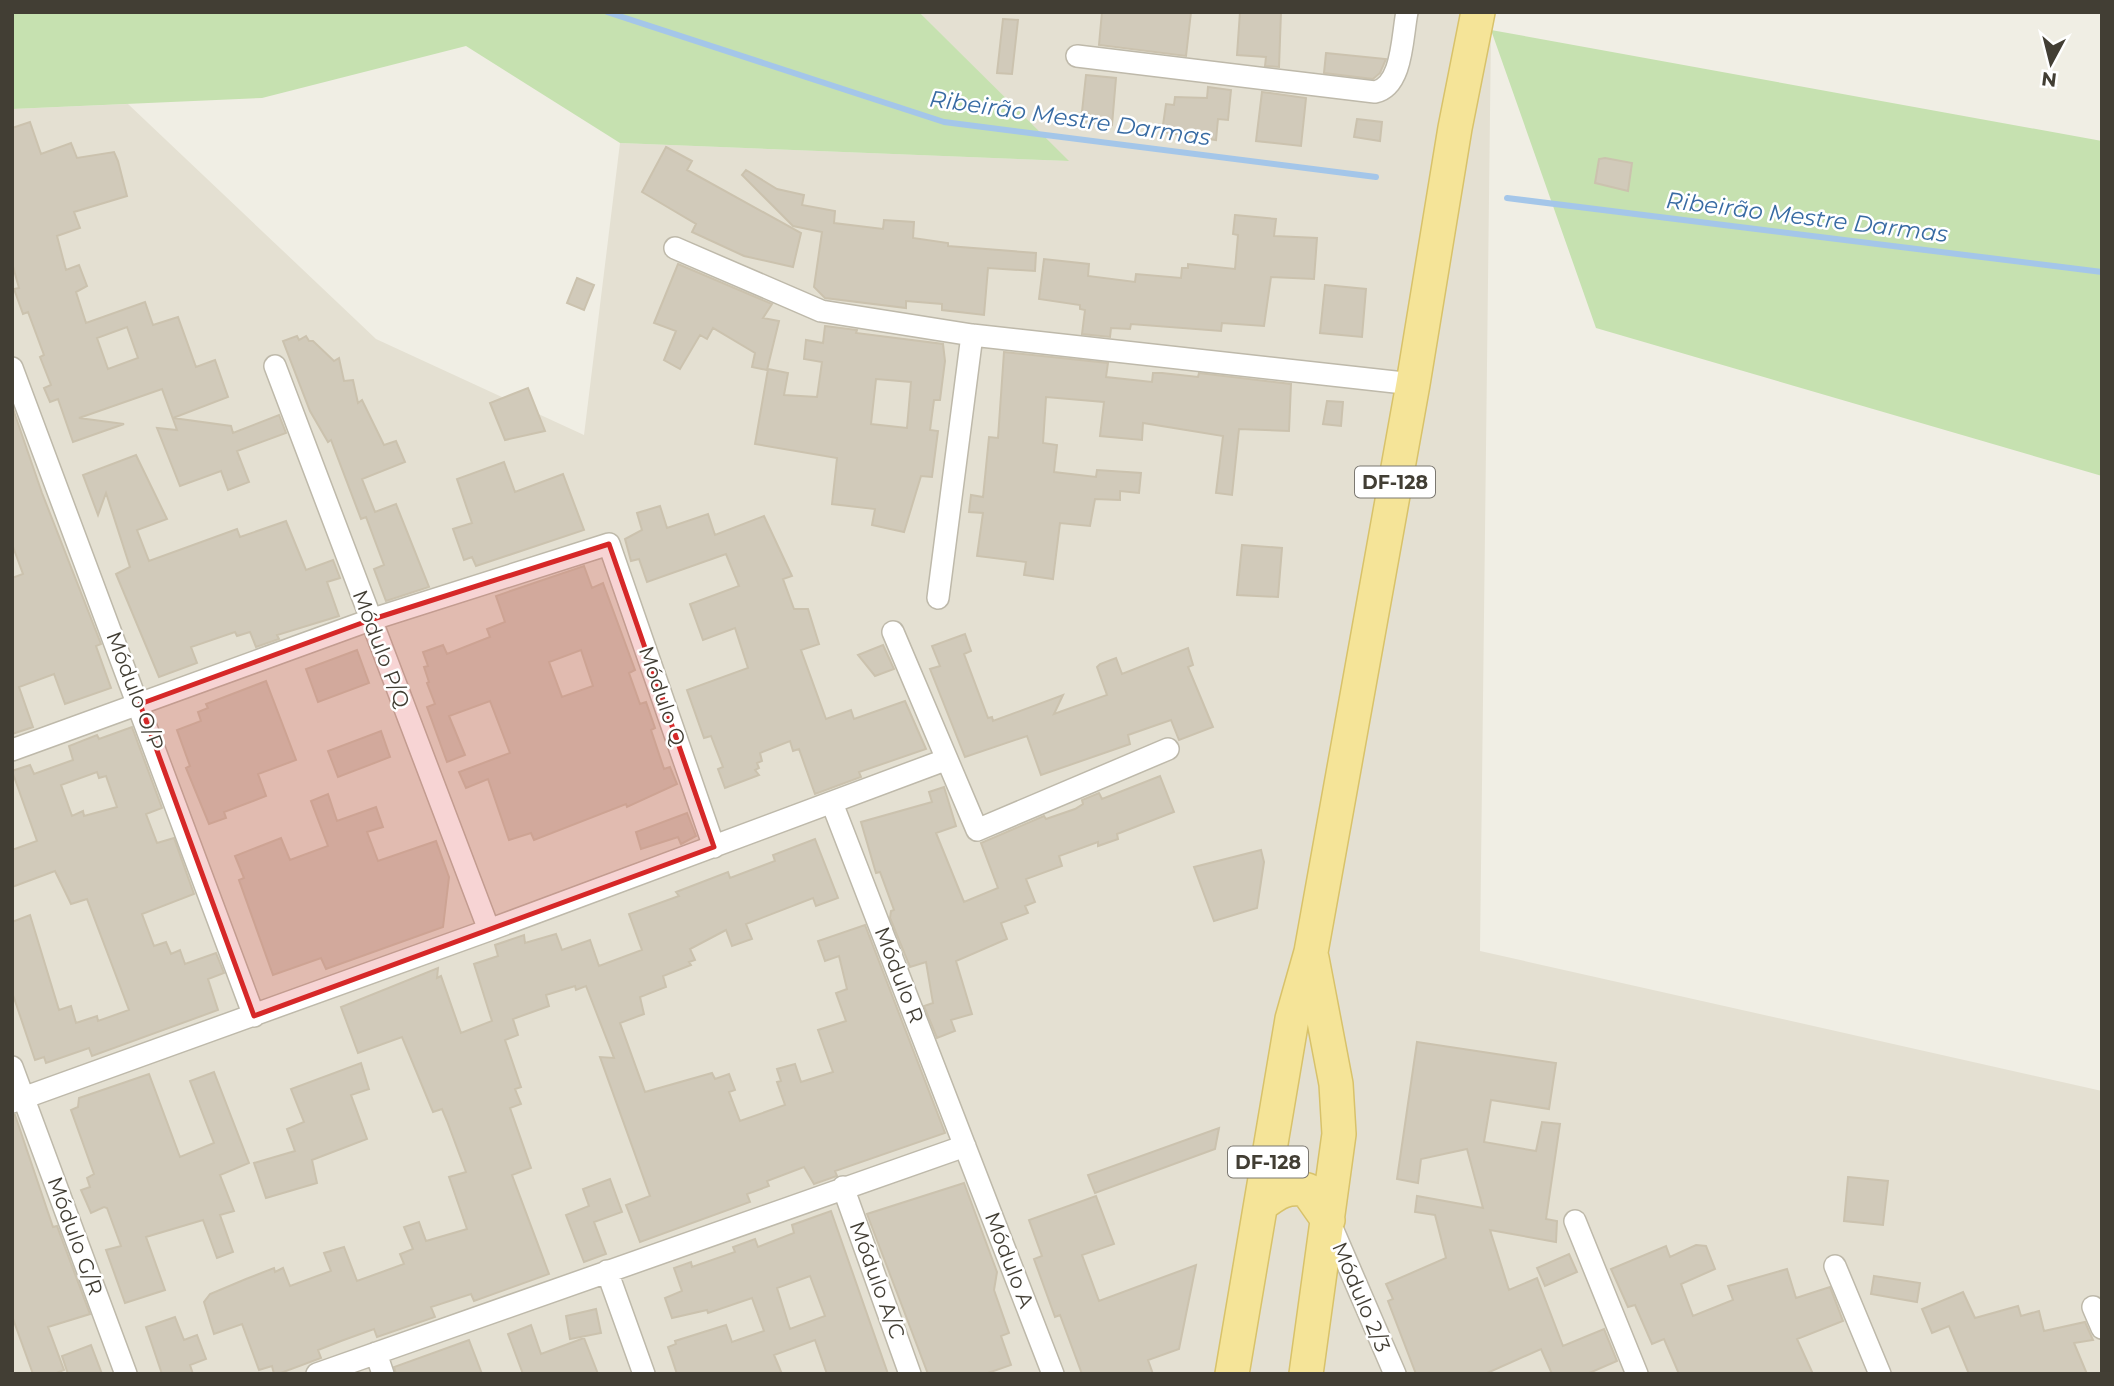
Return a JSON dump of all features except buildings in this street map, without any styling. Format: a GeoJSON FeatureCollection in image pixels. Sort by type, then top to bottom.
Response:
{"type":"FeatureCollection","features":[{"type":"Feature","properties":{"kind":"main road","name":"DF-128"},"geometry":{"type":"LineString","coordinates":[[1233,1374],[1292,1019],[1311,952],[1413,384],[1455,128],[1478,12]]}},
{"type":"Feature","properties":{"kind":"main road","name":"DF-128"},"geometry":{"type":"LineString","coordinates":[[1306,1374],[1328,1220],[1339,1115],[1311,952]]}},
{"type":"Feature","properties":{"kind":"main road"},"geometry":{"type":"LineString","coordinates":[[1262,1204],[1280,1191],[1293,1187],[1307,1190],[1328,1220]]}},
{"type":"Feature","properties":{"kind":"street"},"geometry":{"type":"LineString","coordinates":[[1077,56],[1375,92],[1385,90],[1393,82],[1407,12]]}},
{"type":"Feature","properties":{"kind":"street"},"geometry":{"type":"LineString","coordinates":[[675,247],[821,311],[972,335],[1413,384]]}},
{"type":"Feature","properties":{"kind":"street"},"geometry":{"type":"LineString","coordinates":[[938,598],[972,335]]}},
{"type":"Feature","properties":{"kind":"street","name":"Módulo P/Q"},"geometry":{"type":"LineString","coordinates":[[275,366],[489,930]]}},
{"type":"Feature","properties":{"kind":"street","name":"Módulo O/P"},"geometry":{"type":"LineString","coordinates":[[12,368],[140,704],[254,1016]]}},
{"type":"Feature","properties":{"kind":"street","name":"Módulo Q"},"geometry":{"type":"LineString","coordinates":[[370,620],[609,544],[714,847]]}},
{"type":"Feature","properties":{"kind":"street"},"geometry":{"type":"LineString","coordinates":[[12,750],[370,620]]}},
{"type":"Feature","properties":{"kind":"street"},"geometry":{"type":"LineString","coordinates":[[893,632],[977,830],[1168,749]]}},
{"type":"Feature","properties":{"kind":"street"},"geometry":{"type":"LineString","coordinates":[[18,1100],[489,930],[946,760]]}},
{"type":"Feature","properties":{"kind":"street","name":"Módulo R"},"geometry":{"type":"LineString","coordinates":[[832,803],[965,1146]]}},
{"type":"Feature","properties":{"kind":"street","name":"Módulo G/R"},"geometry":{"type":"LineString","coordinates":[[12,1067],[18,1100],[126,1374]]}},
{"type":"Feature","properties":{"kind":"street"},"geometry":{"type":"LineString","coordinates":[[317,1374],[965,1146]]}},
{"type":"Feature","properties":{"kind":"street","name":"Módulo A"},"geometry":{"type":"LineString","coordinates":[[965,1146],[1053,1374]]}},
{"type":"Feature","properties":{"kind":"street","name":"Módulo A/C"},"geometry":{"type":"LineString","coordinates":[[843,1187],[911,1374]]}},
{"type":"Feature","properties":{"kind":"street","name":"Módulo 2/3"},"geometry":{"type":"LineString","coordinates":[[1328,1220],[1395,1374]]}},
{"type":"Feature","properties":{"kind":"street"},"geometry":{"type":"LineString","coordinates":[[1575,1221],[1637,1374]]}},
{"type":"Feature","properties":{"kind":"street"},"geometry":{"type":"LineString","coordinates":[[1835,1266],[1880,1374]]}},
{"type":"Feature","properties":{"kind":"street"},"geometry":{"type":"LineString","coordinates":[[607,1271],[644,1374]]}},
{"type":"Feature","properties":{"kind":"street"},"geometry":{"type":"LineString","coordinates":[[2093,1307],[2102,1328]]}},
{"type":"Feature","properties":{"kind":"street"},"geometry":{"type":"LineString","coordinates":[[376,1353],[383,1374]]}},
{"type":"Feature","properties":{"kind":"highlighted area"},"geometry":{"type":"Polygon","coordinates":[[[609,544],[714,847],[254,1016],[140,704],[370,620],[609,544]]]}},
{"type":"Feature","properties":{"kind":"shaded area"},"geometry":{"type":"Polygon","coordinates":[[[919,12],[1495,12],[1491,30],[1480,951],[2102,1091],[2102,1374],[12,1374],[12,109],[128,104],[376,339],[584,435],[620,143],[1068,161],[919,12]]]}},
{"type":"Feature","properties":{"kind":"green space"},"geometry":{"type":"Polygon","coordinates":[[[12,12],[919,12],[1069,161],[620,143],[466,46],[262,98],[12,109],[12,12]]]}},
{"type":"Feature","properties":{"kind":"green space"},"geometry":{"type":"Polygon","coordinates":[[[1491,30],[2102,141],[2102,476],[1596,328],[1491,30]]]}},
{"type":"Feature","properties":{"kind":"waterway","name":"Ribeirão Mestre Darmas"},"geometry":{"type":"LineString","coordinates":[[607,12],[944,122],[1376,177]]}},
{"type":"Feature","properties":{"kind":"waterway","name":"Ribeirão Mestre Darmas"},"geometry":{"type":"LineString","coordinates":[[1507,198],[2102,272]]}}]}
